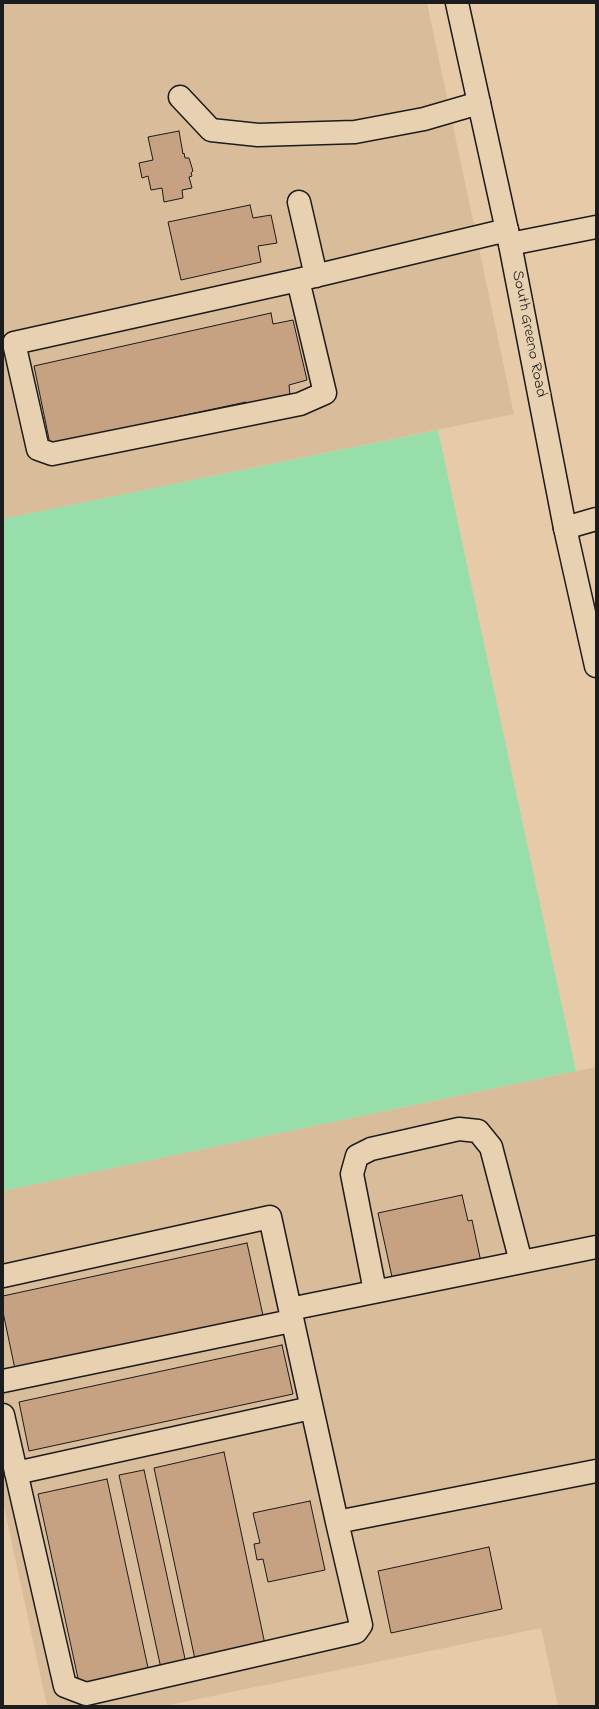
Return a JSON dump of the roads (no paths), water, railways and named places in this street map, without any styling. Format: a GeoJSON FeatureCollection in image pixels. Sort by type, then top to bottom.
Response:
{"type":"FeatureCollection","features":[{"type":"Feature","properties":{"kind":"main road","name":"South Greeno Road"},"geometry":{"type":"LineString","coordinates":[[457,3],[509,237],[565,528],[596,666]]}},
{"type":"Feature","properties":{"kind":"main road"},"geometry":{"type":"LineString","coordinates":[[180,97],[211,130],[258,135],[355,132],[424,119],[479,103]]}},
{"type":"Feature","properties":{"kind":"main road"},"geometry":{"type":"LineString","coordinates":[[300,202],[307,278],[325,393],[300,404],[52,454],[38,449],[14,343],[307,278],[509,237],[596,227]]}},
{"type":"Feature","properties":{"kind":"main road"},"geometry":{"type":"LineString","coordinates":[[565,528],[596,519]]}},
{"type":"Feature","properties":{"kind":"main road"},"geometry":{"type":"LineString","coordinates":[[565,528],[596,531]]}},
{"type":"Feature","properties":{"kind":"main road"},"geometry":{"type":"LineString","coordinates":[[376,1292],[352,1174],[357,1156],[371,1149],[459,1129],[478,1131],[491,1147],[522,1262]]}},
{"type":"Feature","properties":{"kind":"main road"},"geometry":{"type":"LineString","coordinates":[[3,1276],[270,1217],[290,1315],[361,1624],[356,1632],[86,1694],[65,1686],[3,1415]]}},
{"type":"Feature","properties":{"kind":"main road"},"geometry":{"type":"LineString","coordinates":[[3,1381],[290,1315],[376,1292],[596,1247]]}},
{"type":"Feature","properties":{"kind":"main road"},"geometry":{"type":"LineString","coordinates":[[16,1473],[311,1408]]}},
{"type":"Feature","properties":{"kind":"main road"},"geometry":{"type":"LineString","coordinates":[[337,1522],[596,1471]]}}]}
